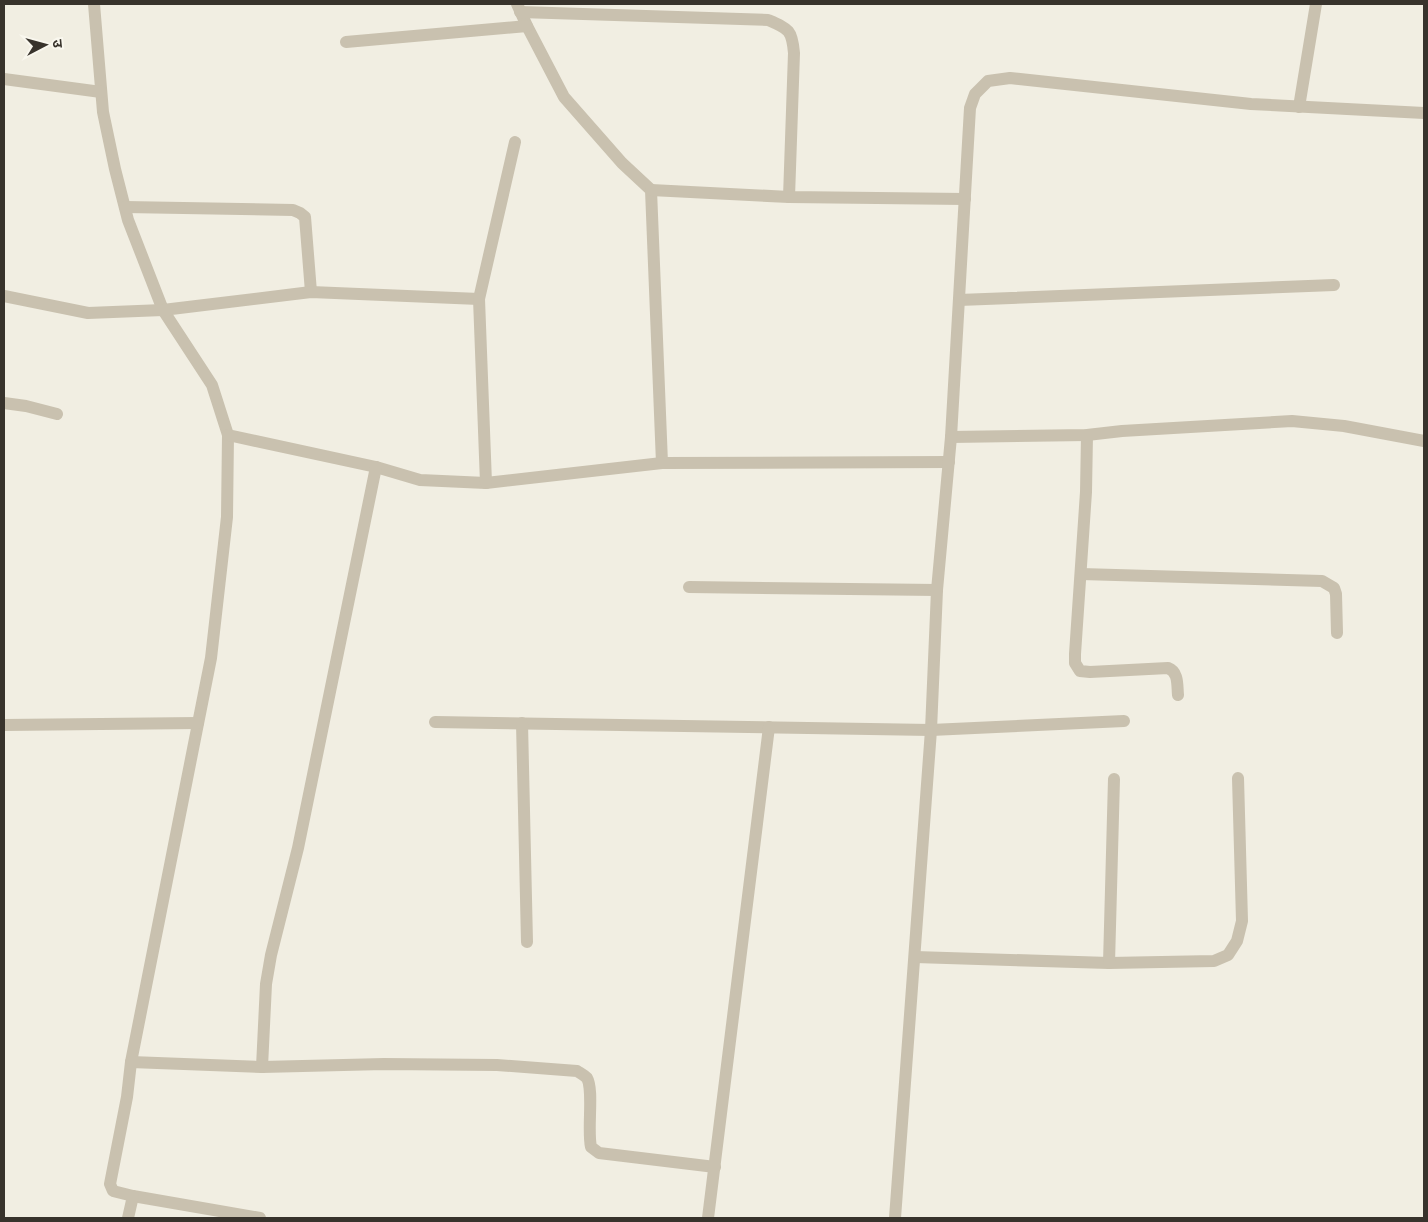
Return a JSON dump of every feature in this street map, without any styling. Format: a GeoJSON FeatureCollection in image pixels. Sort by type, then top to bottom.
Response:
{"type":"FeatureCollection","features":[{"type":"Feature","properties":{"kind":"street"},"geometry":{"type":"LineString","coordinates":[[94,4],[101,92],[107,131],[128,220],[163,310],[212,385],[228,435],[227,517],[211,658],[131,1062],[127,1097],[110,1184],[113,1191],[133,1196],[260,1218]]}},
{"type":"Feature","properties":{"kind":"street"},"geometry":{"type":"LineString","coordinates":[[1300,107],[1316,4]]}},
{"type":"Feature","properties":{"kind":"street"},"geometry":{"type":"LineString","coordinates":[[789,197],[794,53],[792,36],[783,26],[768,20],[519,8],[564,97],[622,163],[651,190],[789,197],[965,199]]}},
{"type":"Feature","properties":{"kind":"street"},"geometry":{"type":"LineString","coordinates":[[346,42],[527,26]]}},
{"type":"Feature","properties":{"kind":"street"},"geometry":{"type":"LineString","coordinates":[[895,1218],[931,730],[937,590],[951,437],[970,108],[974,94],[988,81],[1010,78],[1251,104],[1424,113]]}},
{"type":"Feature","properties":{"kind":"street"},"geometry":{"type":"LineString","coordinates":[[4,79],[101,92]]}},
{"type":"Feature","properties":{"kind":"street"},"geometry":{"type":"LineString","coordinates":[[486,483],[479,299],[515,142]]}},
{"type":"Feature","properties":{"kind":"street"},"geometry":{"type":"LineString","coordinates":[[651,190],[662,463]]}},
{"type":"Feature","properties":{"kind":"street"},"geometry":{"type":"LineString","coordinates":[[125,207],[292,210],[300,213],[305,218],[310,292]]}},
{"type":"Feature","properties":{"kind":"street"},"geometry":{"type":"LineString","coordinates":[[959,300],[1334,284]]}},
{"type":"Feature","properties":{"kind":"street"},"geometry":{"type":"LineString","coordinates":[[4,296],[88,313],[163,310],[310,292],[479,299]]}},
{"type":"Feature","properties":{"kind":"street"},"geometry":{"type":"LineString","coordinates":[[4,403],[57,414]]}},
{"type":"Feature","properties":{"kind":"street"},"geometry":{"type":"LineString","coordinates":[[951,437],[1087,435],[1122,431],[1292,421],[1344,426],[1424,441]]}},
{"type":"Feature","properties":{"kind":"street"},"geometry":{"type":"LineString","coordinates":[[228,435],[376,467],[420,480],[486,483],[662,463],[949,462]]}},
{"type":"Feature","properties":{"kind":"street"},"geometry":{"type":"LineString","coordinates":[[1087,435],[1086,492],[1075,663],[1080,671],[1090,672],[1168,668],[1172,670],[1176,677],[1178,695]]}},
{"type":"Feature","properties":{"kind":"street"},"geometry":{"type":"LineString","coordinates":[[262,1067],[266,984],[271,955],[298,848],[376,467]]}},
{"type":"Feature","properties":{"kind":"street"},"geometry":{"type":"LineString","coordinates":[[1081,574],[1322,581],[1334,588],[1336,594],[1337,633]]}},
{"type":"Feature","properties":{"kind":"street"},"geometry":{"type":"LineString","coordinates":[[689,587],[937,590]]}},
{"type":"Feature","properties":{"kind":"street"},"geometry":{"type":"LineString","coordinates":[[435,722],[931,730],[1124,721]]}},
{"type":"Feature","properties":{"kind":"street"},"geometry":{"type":"LineString","coordinates":[[4,725],[198,723]]}},
{"type":"Feature","properties":{"kind":"street"},"geometry":{"type":"LineString","coordinates":[[522,723],[527,942]]}},
{"type":"Feature","properties":{"kind":"street"},"geometry":{"type":"LineString","coordinates":[[708,1218],[769,727]]}},
{"type":"Feature","properties":{"kind":"street"},"geometry":{"type":"LineString","coordinates":[[915,957],[1109,963],[1214,961],[1228,955],[1237,941],[1242,921],[1238,778]]}},
{"type":"Feature","properties":{"kind":"street"},"geometry":{"type":"LineString","coordinates":[[1109,963],[1114,779]]}},
{"type":"Feature","properties":{"kind":"street"},"geometry":{"type":"LineString","coordinates":[[131,1062],[262,1067],[384,1064],[497,1065],[577,1071],[586,1077],[590,1085],[589,1136],[591,1147],[599,1153],[715,1167]]}},
{"type":"Feature","properties":{"kind":"street"},"geometry":{"type":"LineString","coordinates":[[128,1218],[133,1196]]}}]}
